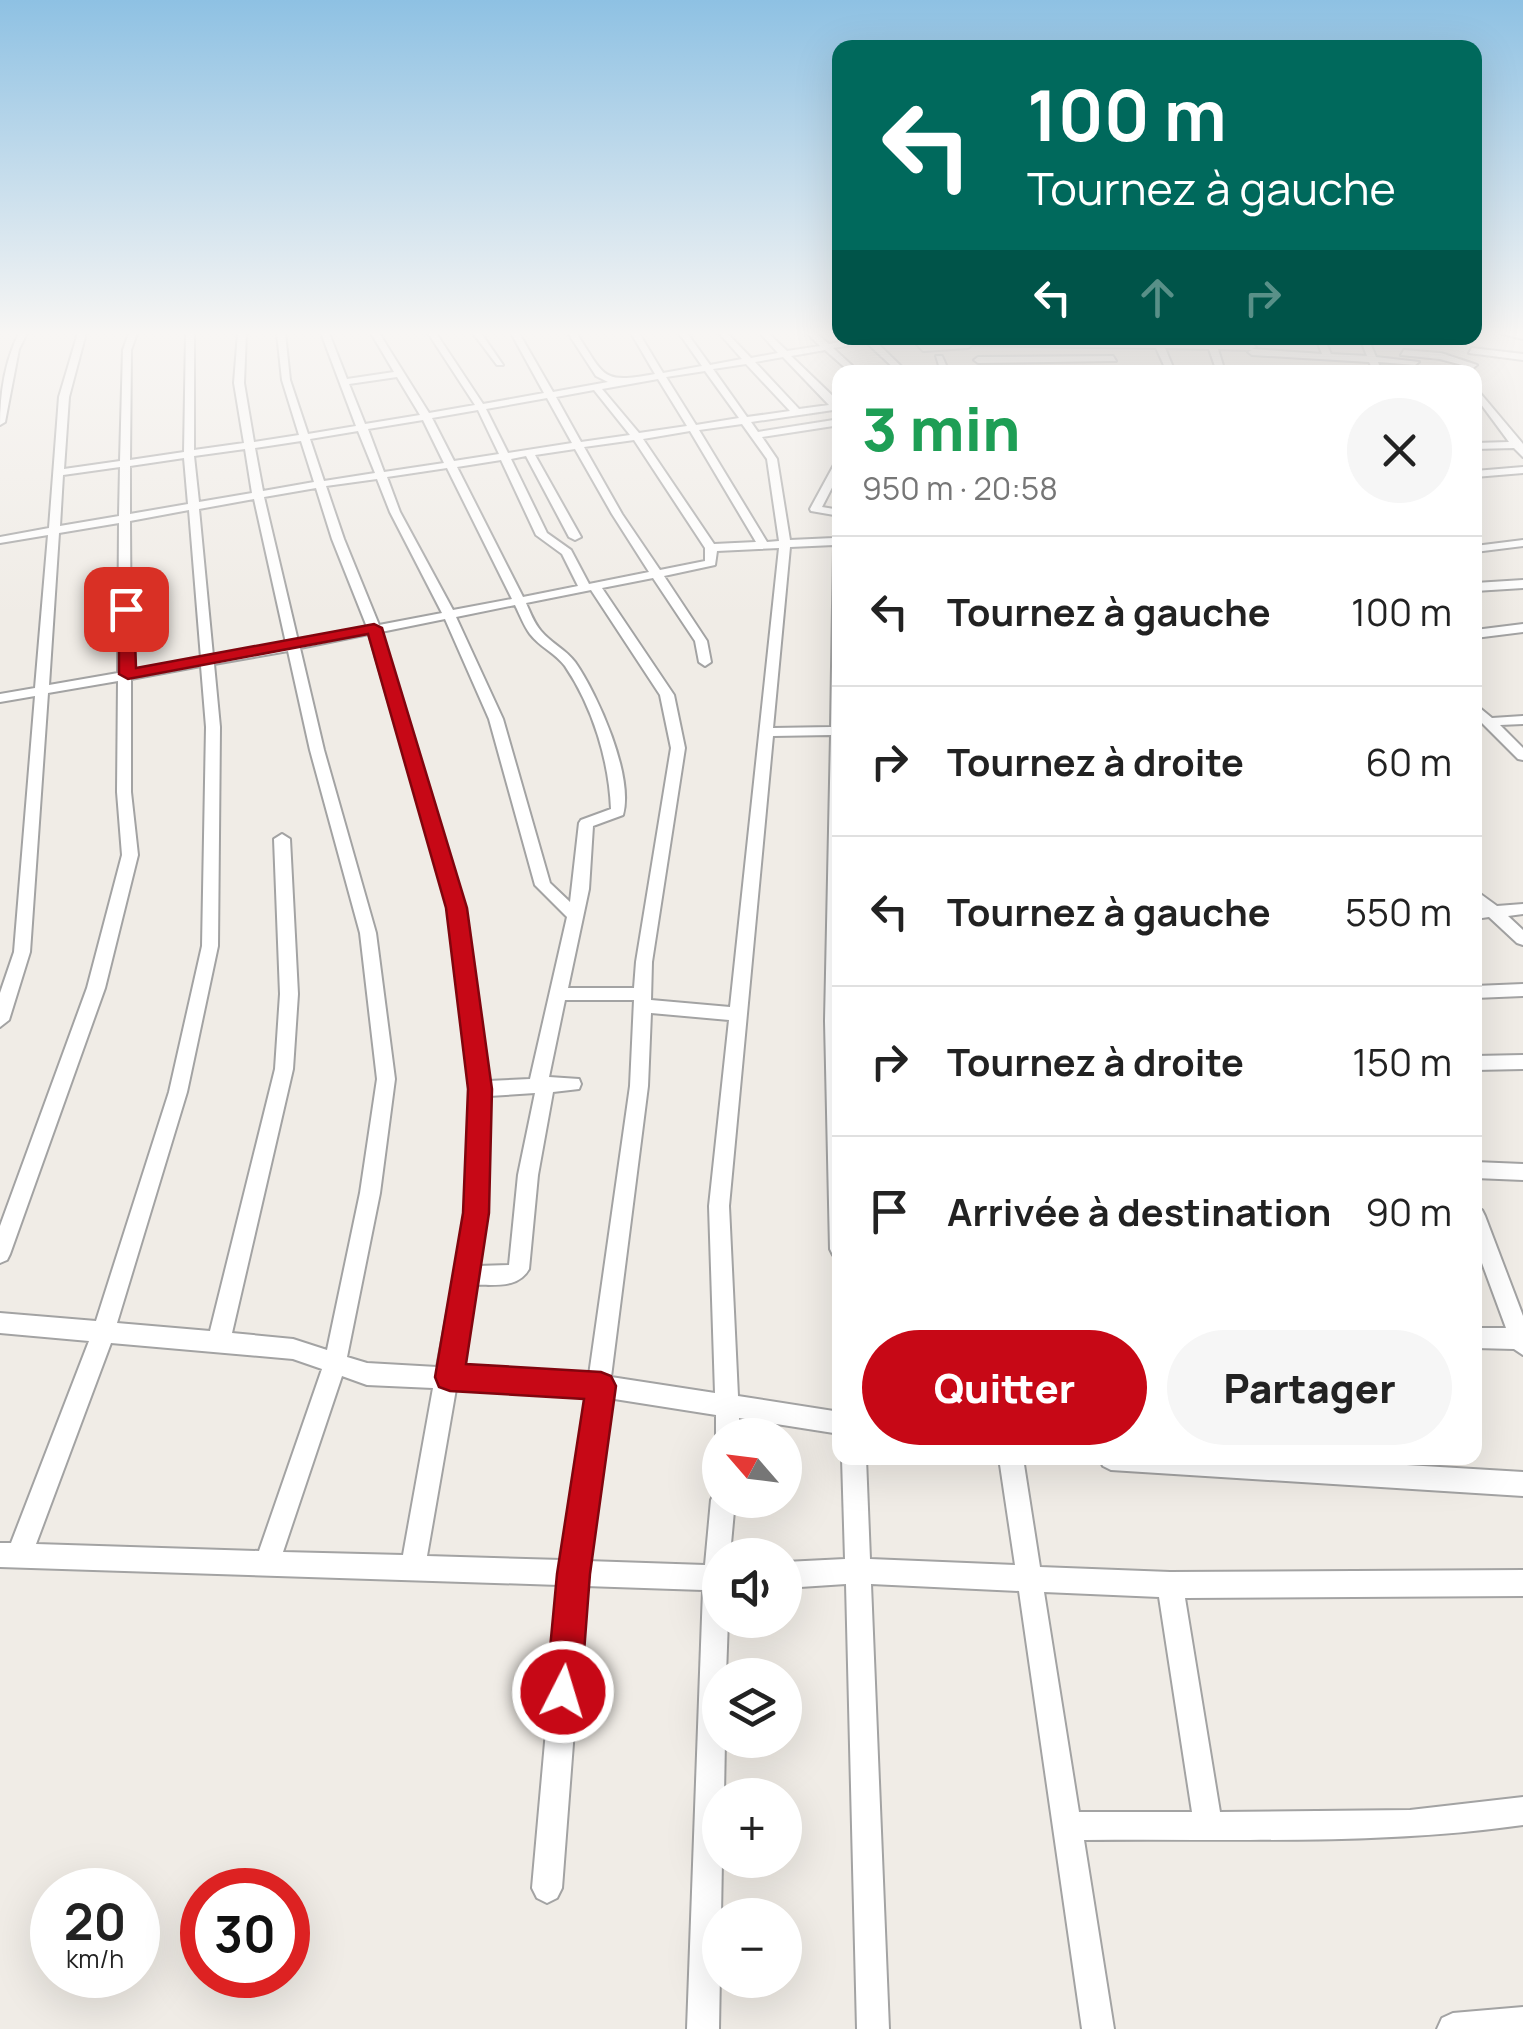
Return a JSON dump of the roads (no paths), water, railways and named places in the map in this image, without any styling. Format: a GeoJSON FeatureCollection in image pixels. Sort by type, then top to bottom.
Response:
{"type":"FeatureCollection","features":[{"type":"Feature","properties":{"kind":"street"},"geometry":{"type":"LineString","coordinates":[[0,1020],[22,952],[63,428]]}},
{"type":"Feature","properties":{"kind":"street"},"geometry":{"type":"LineString","coordinates":[[0,1254],[96,988],[130,855],[124,792],[128,674],[126,428]]}},
{"type":"Feature","properties":{"kind":"street"},"geometry":{"type":"LineString","coordinates":[[189,428],[213,727],[210,946],[178,1092],[103,1334],[10,1554],[702,1578]]}},
{"type":"Feature","properties":{"kind":"street"},"geometry":{"type":"LineString","coordinates":[[246,428],[292,646],[368,933],[386,1079],[370,1193],[335,1363],[268,1560]]}},
{"type":"Feature","properties":{"kind":"street"},"geometry":{"type":"LineString","coordinates":[[304,428],[338,539],[374,628],[456,908],[480,1089],[476,1213],[450,1377],[413,1566]]}},
{"type":"Feature","properties":{"kind":"street"},"geometry":{"type":"LineString","coordinates":[[59,473],[354,428]]}},
{"type":"Feature","properties":{"kind":"street"},"geometry":{"type":"LineString","coordinates":[[363,428],[496,719],[544,885],[575,916]]}},
{"type":"Feature","properties":{"kind":"street"},"geometry":{"type":"LineString","coordinates":[[432,428],[534,631],[561,653],[580,686],[615,774],[618,812],[586,823],[575,916],[528,1175],[520,1269],[513,1274],[466,1276]]}},
{"type":"Feature","properties":{"kind":"street"},"geometry":{"type":"LineString","coordinates":[[491,428],[542,536],[567,552],[667,696],[676,732],[674,790],[654,884],[640,1086],[574,1574],[546,1888]]}},
{"type":"Feature","properties":{"kind":"street"},"geometry":{"type":"LineString","coordinates":[[568,428],[702,642],[705,662]]}},
{"type":"Feature","properties":{"kind":"street"},"geometry":{"type":"LineString","coordinates":[[0,698],[292,646],[712,562],[710,548],[630,428]]}},
{"type":"Feature","properties":{"kind":"street"},"geometry":{"type":"LineString","coordinates":[[0,540],[258,494],[695,428],[763,544]]}},
{"type":"Feature","properties":{"kind":"street"},"geometry":{"type":"LineString","coordinates":[[729,1418],[719,1222],[784,544],[777,479],[753,428]]}},
{"type":"Feature","properties":{"kind":"street"},"geometry":{"type":"LineString","coordinates":[[758,435],[804,428]]}},
{"type":"Feature","properties":{"kind":"street"},"geometry":{"type":"LineString","coordinates":[[1496,428],[1520,448]]}},
{"type":"Feature","properties":{"kind":"street"},"geometry":{"type":"LineString","coordinates":[[1482,446],[1520,448]]}},
{"type":"Feature","properties":{"kind":"street"},"geometry":{"type":"LineString","coordinates":[[529,453],[575,537]]}},
{"type":"Feature","properties":{"kind":"street"},"geometry":{"type":"LineString","coordinates":[[1482,473],[1523,470]]}},
{"type":"Feature","properties":{"kind":"street"},"geometry":{"type":"LineString","coordinates":[[832,478],[815,509],[832,512]]}},
{"type":"Feature","properties":{"kind":"street"},"geometry":{"type":"LineString","coordinates":[[710,548],[832,541]]}},
{"type":"Feature","properties":{"kind":"street"},"geometry":{"type":"LineString","coordinates":[[1482,548],[1523,543]]}},
{"type":"Feature","properties":{"kind":"street"},"geometry":{"type":"LineString","coordinates":[[1482,587],[1523,584]]}},
{"type":"Feature","properties":{"kind":"street"},"geometry":{"type":"LineString","coordinates":[[1482,633],[1523,628]]}},
{"type":"Feature","properties":{"kind":"street"},"geometry":{"type":"LineString","coordinates":[[1482,715],[1523,756]]}},
{"type":"Feature","properties":{"kind":"street"},"geometry":{"type":"LineString","coordinates":[[1489,722],[1523,720]]}},
{"type":"Feature","properties":{"kind":"street"},"geometry":{"type":"LineString","coordinates":[[766,732],[832,731]]}},
{"type":"Feature","properties":{"kind":"street"},"geometry":{"type":"LineString","coordinates":[[219,1341],[284,1069],[289,994],[282,839]]}},
{"type":"Feature","properties":{"kind":"street"},"geometry":{"type":"LineString","coordinates":[[1484,912],[1523,909]]}},
{"type":"Feature","properties":{"kind":"street"},"geometry":{"type":"LineString","coordinates":[[1484,912],[1523,939]]}},
{"type":"Feature","properties":{"kind":"street"},"geometry":{"type":"LineString","coordinates":[[1482,992],[1523,990]]}},
{"type":"Feature","properties":{"kind":"street"},"geometry":{"type":"LineString","coordinates":[[559,994],[644,1000],[740,1014]]}},
{"type":"Feature","properties":{"kind":"street"},"geometry":{"type":"LineString","coordinates":[[1482,1062],[1523,1062]]}},
{"type":"Feature","properties":{"kind":"street"},"geometry":{"type":"LineString","coordinates":[[480,1089],[572,1084]]}},
{"type":"Feature","properties":{"kind":"street"},"geometry":{"type":"LineString","coordinates":[[1482,1170],[1523,1172]]}},
{"type":"Feature","properties":{"kind":"street"},"geometry":{"type":"LineString","coordinates":[[1482,1235],[1522,1341],[1482,1338]]}},
{"type":"Feature","properties":{"kind":"street"},"geometry":{"type":"LineString","coordinates":[[0,1322],[306,1352],[367,1374],[601,1386],[832,1422]]}},
{"type":"Feature","properties":{"kind":"street"},"geometry":{"type":"LineString","coordinates":[[854,1465],[873,2029]]}},
{"type":"Feature","properties":{"kind":"street"},"geometry":{"type":"LineString","coordinates":[[1013,1465],[1027,1581],[1098,2029]]}},
{"type":"Feature","properties":{"kind":"street"},"geometry":{"type":"LineString","coordinates":[[1222,1465],[1523,1484]]}},
{"type":"Feature","properties":{"kind":"street"},"geometry":{"type":"LineString","coordinates":[[802,1574],[860,1572],[1170,1585],[1523,1584]]}},
{"type":"Feature","properties":{"kind":"street"},"geometry":{"type":"LineString","coordinates":[[1170,1585],[1208,1822]]}},
{"type":"Feature","properties":{"kind":"street"},"geometry":{"type":"LineString","coordinates":[[703,2029],[716,1638]]}},
{"type":"Feature","properties":{"kind":"street"},"geometry":{"type":"LineString","coordinates":[[1065,1826],[1208,1822],[1298,1828],[1523,1811]]}},
{"type":"Feature","properties":{"kind":"street"},"geometry":{"type":"LineString","coordinates":[[1453,2029],[1523,2023]]}}]}
